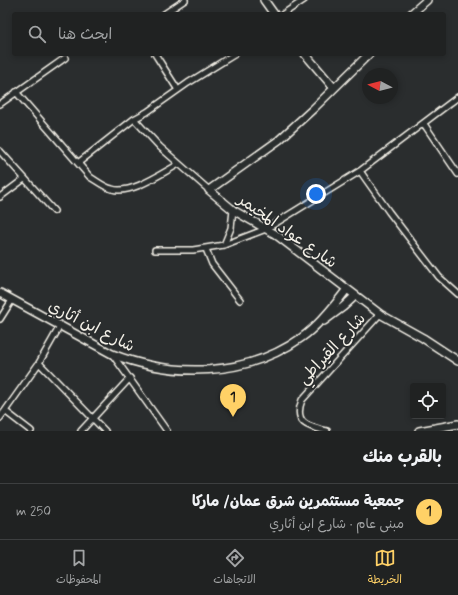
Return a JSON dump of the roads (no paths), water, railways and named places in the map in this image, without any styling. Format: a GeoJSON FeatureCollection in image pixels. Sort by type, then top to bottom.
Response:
{"type":"FeatureCollection","features":[{"type":"Feature","properties":{"kind":"street"},"geometry":{"type":"LineString","coordinates":[[167,12],[185,0]]}},
{"type":"Feature","properties":{"kind":"street"},"geometry":{"type":"LineString","coordinates":[[264,0],[273,12]]}},
{"type":"Feature","properties":{"kind":"street"},"geometry":{"type":"LineString","coordinates":[[286,12],[304,0]]}},
{"type":"Feature","properties":{"kind":"street"},"geometry":{"type":"LineString","coordinates":[[413,12],[427,0]]}},
{"type":"Feature","properties":{"kind":"street"},"geometry":{"type":"LineString","coordinates":[[156,56],[178,90]]}},
{"type":"Feature","properties":{"kind":"street"},"geometry":{"type":"LineString","coordinates":[[78,163],[134,119],[232,56]]}},
{"type":"Feature","properties":{"kind":"street"},"geometry":{"type":"LineString","coordinates":[[307,56],[334,88]]}},
{"type":"Feature","properties":{"kind":"street"},"geometry":{"type":"LineString","coordinates":[[209,190],[279,140],[367,56]]}},
{"type":"Feature","properties":{"kind":"street"},"geometry":{"type":"LineString","coordinates":[[0,104],[64,58]]}},
{"type":"Feature","properties":{"kind":"street"},"geometry":{"type":"LineString","coordinates":[[16,92],[90,177],[113,190],[132,188],[179,164]]}},
{"type":"Feature","properties":{"kind":"street"},"geometry":{"type":"LineString","coordinates":[[156,250],[193,250],[224,245],[266,229],[360,171],[458,97]]}},
{"type":"Feature","properties":{"kind":"street","name":"شارع عواد المخيمر"},"geometry":{"type":"LineString","coordinates":[[134,119],[160,147],[233,210],[284,241],[380,314],[423,338],[458,361]]}},
{"type":"Feature","properties":{"kind":"street"},"geometry":{"type":"LineString","coordinates":[[424,124],[458,174]]}},
{"type":"Feature","properties":{"kind":"street"},"geometry":{"type":"LineString","coordinates":[[0,151],[54,211]]}},
{"type":"Feature","properties":{"kind":"street"},"geometry":{"type":"LineString","coordinates":[[360,171],[389,212],[439,277],[458,294]]}},
{"type":"Feature","properties":{"kind":"street"},"geometry":{"type":"LineString","coordinates":[[0,197],[24,179]]}},
{"type":"Feature","properties":{"kind":"street"},"geometry":{"type":"LineString","coordinates":[[224,245],[231,228],[233,210]]}},
{"type":"Feature","properties":{"kind":"street"},"geometry":{"type":"LineString","coordinates":[[206,248],[212,264],[240,300]]}},
{"type":"Feature","properties":{"kind":"street","name":"شارع ابن أثاري"},"geometry":{"type":"LineString","coordinates":[[0,293],[112,354],[129,361],[158,367],[192,370],[246,365],[286,348],[310,330],[338,301],[347,289]]}},
{"type":"Feature","properties":{"kind":"street","name":"شارع ابن أثاري"},"geometry":{"type":"LineString","coordinates":[[310,330],[343,307],[355,296]]}},
{"type":"Feature","properties":{"kind":"street"},"geometry":{"type":"LineString","coordinates":[[0,319],[12,300]]}},
{"type":"Feature","properties":{"kind":"street","name":"شارع القيراطي"},"geometry":{"type":"LineString","coordinates":[[327,431],[311,428],[303,422],[300,411],[302,400],[380,314]]}},
{"type":"Feature","properties":{"kind":"street"},"geometry":{"type":"LineString","coordinates":[[0,418],[39,363],[60,326]]}},
{"type":"Feature","properties":{"kind":"street"},"geometry":{"type":"LineString","coordinates":[[112,354],[167,431]]}},
{"type":"Feature","properties":{"kind":"street"},"geometry":{"type":"LineString","coordinates":[[39,363],[105,431]]}},
{"type":"Feature","properties":{"kind":"street"},"geometry":{"type":"LineString","coordinates":[[81,431],[130,378]]}},
{"type":"Feature","properties":{"kind":"street"},"geometry":{"type":"LineString","coordinates":[[5,411],[31,431]]}},
{"type":"Feature","properties":{"kind":"street"},"geometry":{"type":"LineString","coordinates":[[419,431],[458,424]]}},
{"type":"Feature","properties":{"kind":"place","name":"جمعية مستثمرين شرق عمان/ ماركا"},"geometry":{"type":"Point","coordinates":[233,417]}}]}
